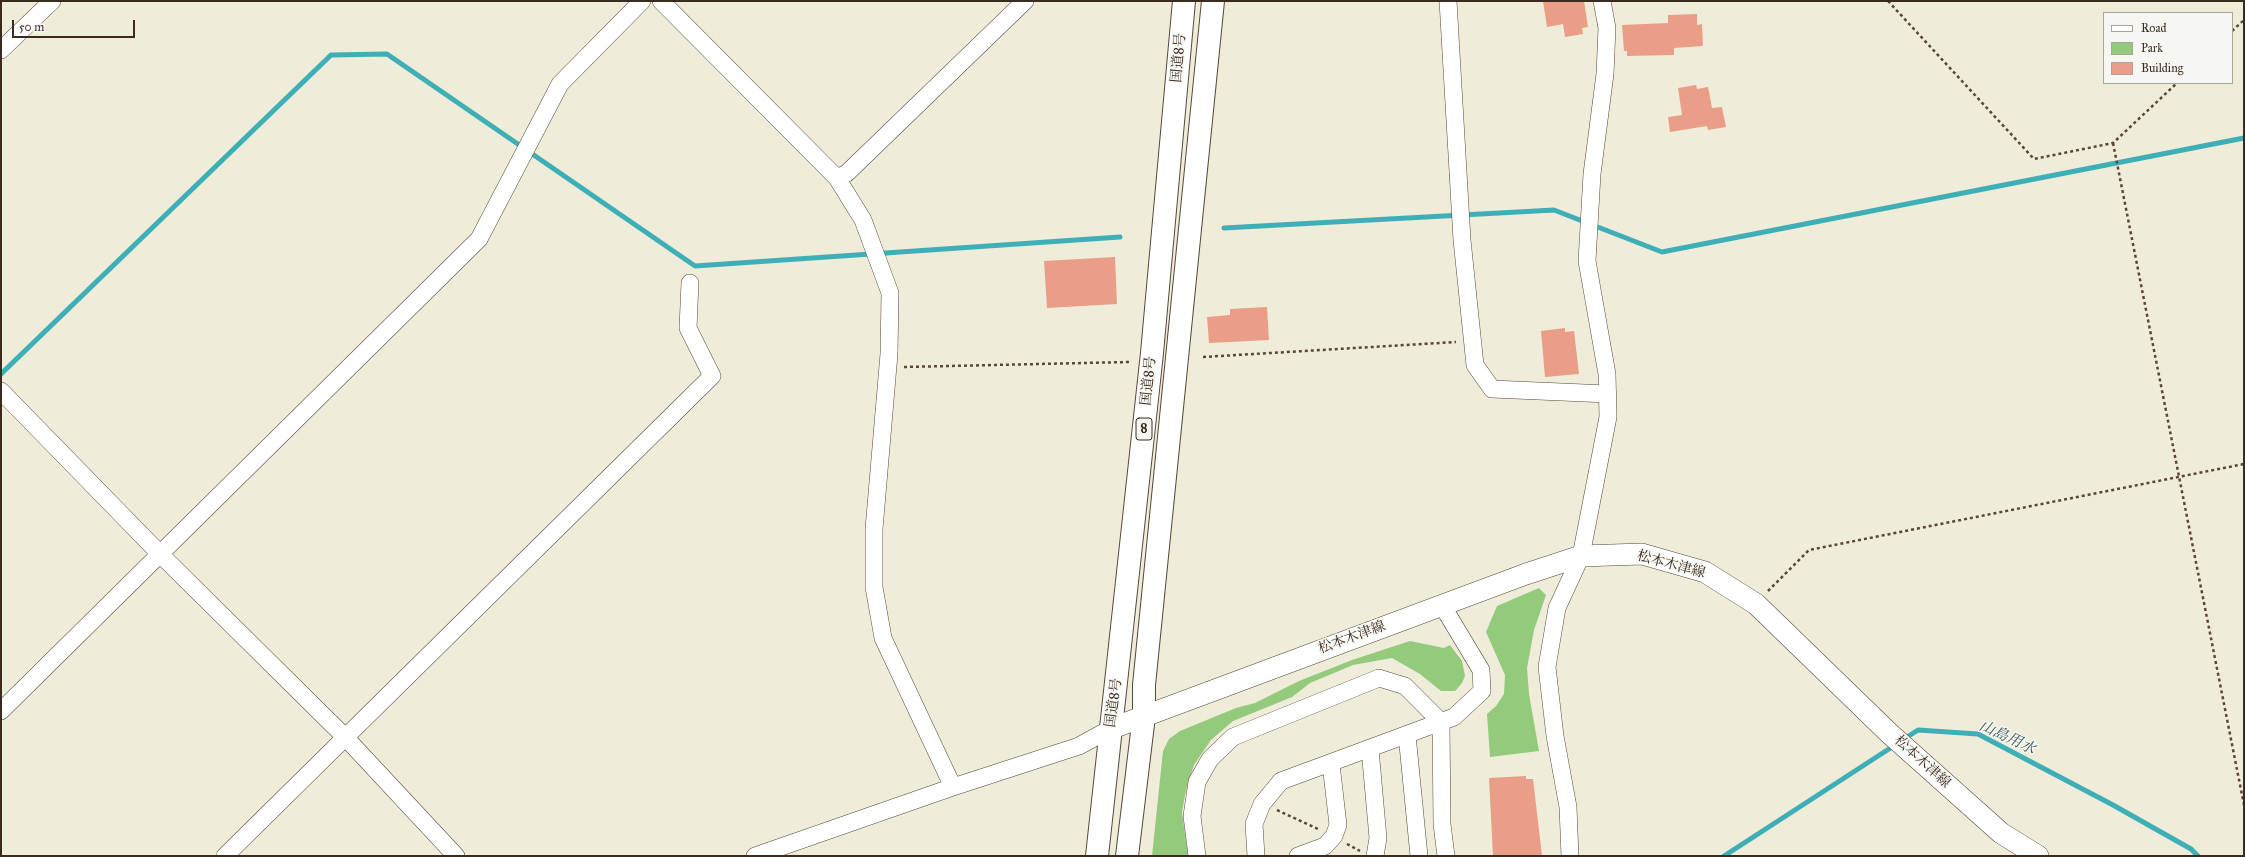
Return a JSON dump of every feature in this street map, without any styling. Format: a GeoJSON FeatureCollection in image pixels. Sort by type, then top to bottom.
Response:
{"type":"FeatureCollection","features":[{"type":"Feature","properties":{"kind":"highway","name":"国道8号"},"geometry":{"type":"LineString","coordinates":[[1097,856],[1152,353],[1184,1]]}},
{"type":"Feature","properties":{"kind":"highway","name":"国道8号"},"geometry":{"type":"LineString","coordinates":[[1127,856],[1144,716],[1144,685],[1212,1]]}},
{"type":"Feature","properties":{"kind":"main road","name":"松本木津線"},"geometry":{"type":"LineString","coordinates":[[1110,729],[1442,605],[1581,556],[1642,554],[1704,572],[1756,604],[1896,739],[2001,833],[2038,856]]}},
{"type":"Feature","properties":{"kind":"street"},"geometry":{"type":"LineString","coordinates":[[1,50],[52,1]]}},
{"type":"Feature","properties":{"kind":"street"},"geometry":{"type":"LineString","coordinates":[[1,711],[479,239],[560,84],[642,1]]}},
{"type":"Feature","properties":{"kind":"street"},"geometry":{"type":"LineString","coordinates":[[661,1],[837,178],[863,220],[879,263],[890,293],[888,367],[874,529],[876,594],[882,638],[953,786]]}},
{"type":"Feature","properties":{"kind":"street"},"geometry":{"type":"LineString","coordinates":[[837,178],[847,173],[1025,1]]}},
{"type":"Feature","properties":{"kind":"street"},"geometry":{"type":"LineString","coordinates":[[1448,1],[1461,226],[1475,365],[1492,389],[1608,394]]}},
{"type":"Feature","properties":{"kind":"street"},"geometry":{"type":"LineString","coordinates":[[1570,856],[1568,808],[1555,736],[1548,666],[1557,608],[1581,556],[1608,417],[1607,374],[1587,262],[1592,174],[1605,74],[1607,28],[1602,1]]}},
{"type":"Feature","properties":{"kind":"street"},"geometry":{"type":"LineString","coordinates":[[225,856],[712,376],[688,328],[690,283]]}},
{"type":"Feature","properties":{"kind":"street"},"geometry":{"type":"LineString","coordinates":[[1,391],[160,554],[345,738],[456,856]]}},
{"type":"Feature","properties":{"kind":"street"},"geometry":{"type":"LineString","coordinates":[[1256,856],[1254,824],[1262,804],[1281,781],[1331,764],[1454,717],[1482,691],[1481,670],[1442,605]]}},
{"type":"Feature","properties":{"kind":"street"},"geometry":{"type":"LineString","coordinates":[[1197,856],[1192,816],[1198,782],[1210,759],[1233,737],[1379,678],[1405,686],[1441,722],[1442,824],[1446,856]]}},
{"type":"Feature","properties":{"kind":"street"},"geometry":{"type":"LineString","coordinates":[[754,856],[953,786],[1079,746],[1110,729]]}},
{"type":"Feature","properties":{"kind":"street"},"geometry":{"type":"LineString","coordinates":[[1407,735],[1419,856]]}},
{"type":"Feature","properties":{"kind":"street"},"geometry":{"type":"LineString","coordinates":[[1368,854],[1378,838],[1370,749]]}},
{"type":"Feature","properties":{"kind":"street"},"geometry":{"type":"LineString","coordinates":[[1298,856],[1325,846],[1334,836],[1338,825],[1331,764]]}},
{"type":"Feature","properties":{"kind":"path"},"geometry":{"type":"LineString","coordinates":[[1888,1],[2034,159],[2113,143],[2176,84]]}},
{"type":"Feature","properties":{"kind":"path"},"geometry":{"type":"LineString","coordinates":[[2233,30],[2244,20]]}},
{"type":"Feature","properties":{"kind":"path"},"geometry":{"type":"LineString","coordinates":[[2113,143],[2244,805]]}},
{"type":"Feature","properties":{"kind":"path"},"geometry":{"type":"LineString","coordinates":[[1203,357],[1472,341]]}},
{"type":"Feature","properties":{"kind":"path"},"geometry":{"type":"LineString","coordinates":[[888,367],[1129,362]]}},
{"type":"Feature","properties":{"kind":"path"},"geometry":{"type":"LineString","coordinates":[[1756,604],[1809,550],[2244,464]]}},
{"type":"Feature","properties":{"kind":"path"},"geometry":{"type":"LineString","coordinates":[[1262,804],[1334,836],[1368,854]]}},
{"type":"Feature","properties":{"kind":"green space"},"geometry":{"type":"Polygon","coordinates":[[[1539,588],[1546,595],[1534,630],[1527,668],[1529,694],[1539,751],[1490,757],[1487,714],[1496,706],[1504,694],[1505,675],[1486,632],[1497,606],[1539,588]]]}},
{"type":"Feature","properties":{"kind":"green space"},"geometry":{"type":"Polygon","coordinates":[[[1410,641],[1444,648],[1450,645],[1462,661],[1465,676],[1462,683],[1455,691],[1441,691],[1420,674],[1392,658],[1353,665],[1310,683],[1292,697],[1233,721],[1211,740],[1194,765],[1186,790],[1182,812],[1188,856],[1152,856],[1163,751],[1169,739],[1180,731],[1236,708],[1255,703],[1299,681],[1352,660],[1410,641]]]}},
{"type":"Feature","properties":{"kind":"building"},"geometry":{"type":"Polygon","coordinates":[[[1543,1],[1584,1],[1588,27],[1582,28],[1583,34],[1565,37],[1563,24],[1547,27],[1543,1]]]}},
{"type":"Feature","properties":{"kind":"building"},"geometry":{"type":"Polygon","coordinates":[[[1697,14],[1697,25],[1702,24],[1703,46],[1674,48],[1674,55],[1627,56],[1627,51],[1624,51],[1622,25],[1668,23],[1668,15],[1697,14]]]}},
{"type":"Feature","properties":{"kind":"building"},"geometry":{"type":"Polygon","coordinates":[[[1696,85],[1697,89],[1708,87],[1712,108],[1722,107],[1726,127],[1708,130],[1707,126],[1670,132],[1668,117],[1682,115],[1678,88],[1696,85]]]}},
{"type":"Feature","properties":{"kind":"building"},"geometry":{"type":"Polygon","coordinates":[[[1115,257],[1117,304],[1047,308],[1044,261],[1115,257]]]}},
{"type":"Feature","properties":{"kind":"building"},"geometry":{"type":"Polygon","coordinates":[[[1267,307],[1269,340],[1209,343],[1207,317],[1230,315],[1230,309],[1267,307]]]}},
{"type":"Feature","properties":{"kind":"building"},"geometry":{"type":"Polygon","coordinates":[[[1565,328],[1565,332],[1574,331],[1579,374],[1545,377],[1541,331],[1565,328]]]}},
{"type":"Feature","properties":{"kind":"building"},"geometry":{"type":"Polygon","coordinates":[[[1526,776],[1526,779],[1533,779],[1542,856],[1493,856],[1489,778],[1526,776]]]}},
{"type":"Feature","properties":{"kind":"waterway"},"geometry":{"type":"LineString","coordinates":[[1,374],[331,55],[387,54],[695,266],[1120,237]]}},
{"type":"Feature","properties":{"kind":"waterway"},"geometry":{"type":"LineString","coordinates":[[1224,228],[1554,210],[1662,252],[2244,138]]}},
{"type":"Feature","properties":{"kind":"waterway","name":"山島用水"},"geometry":{"type":"LineString","coordinates":[[1904,739],[1918,730],[1978,734],[2113,805],[2191,849],[2198,856]]}},
{"type":"Feature","properties":{"kind":"waterway","name":"山島用水"},"geometry":{"type":"LineString","coordinates":[[1724,856],[1895,745]]}}]}
